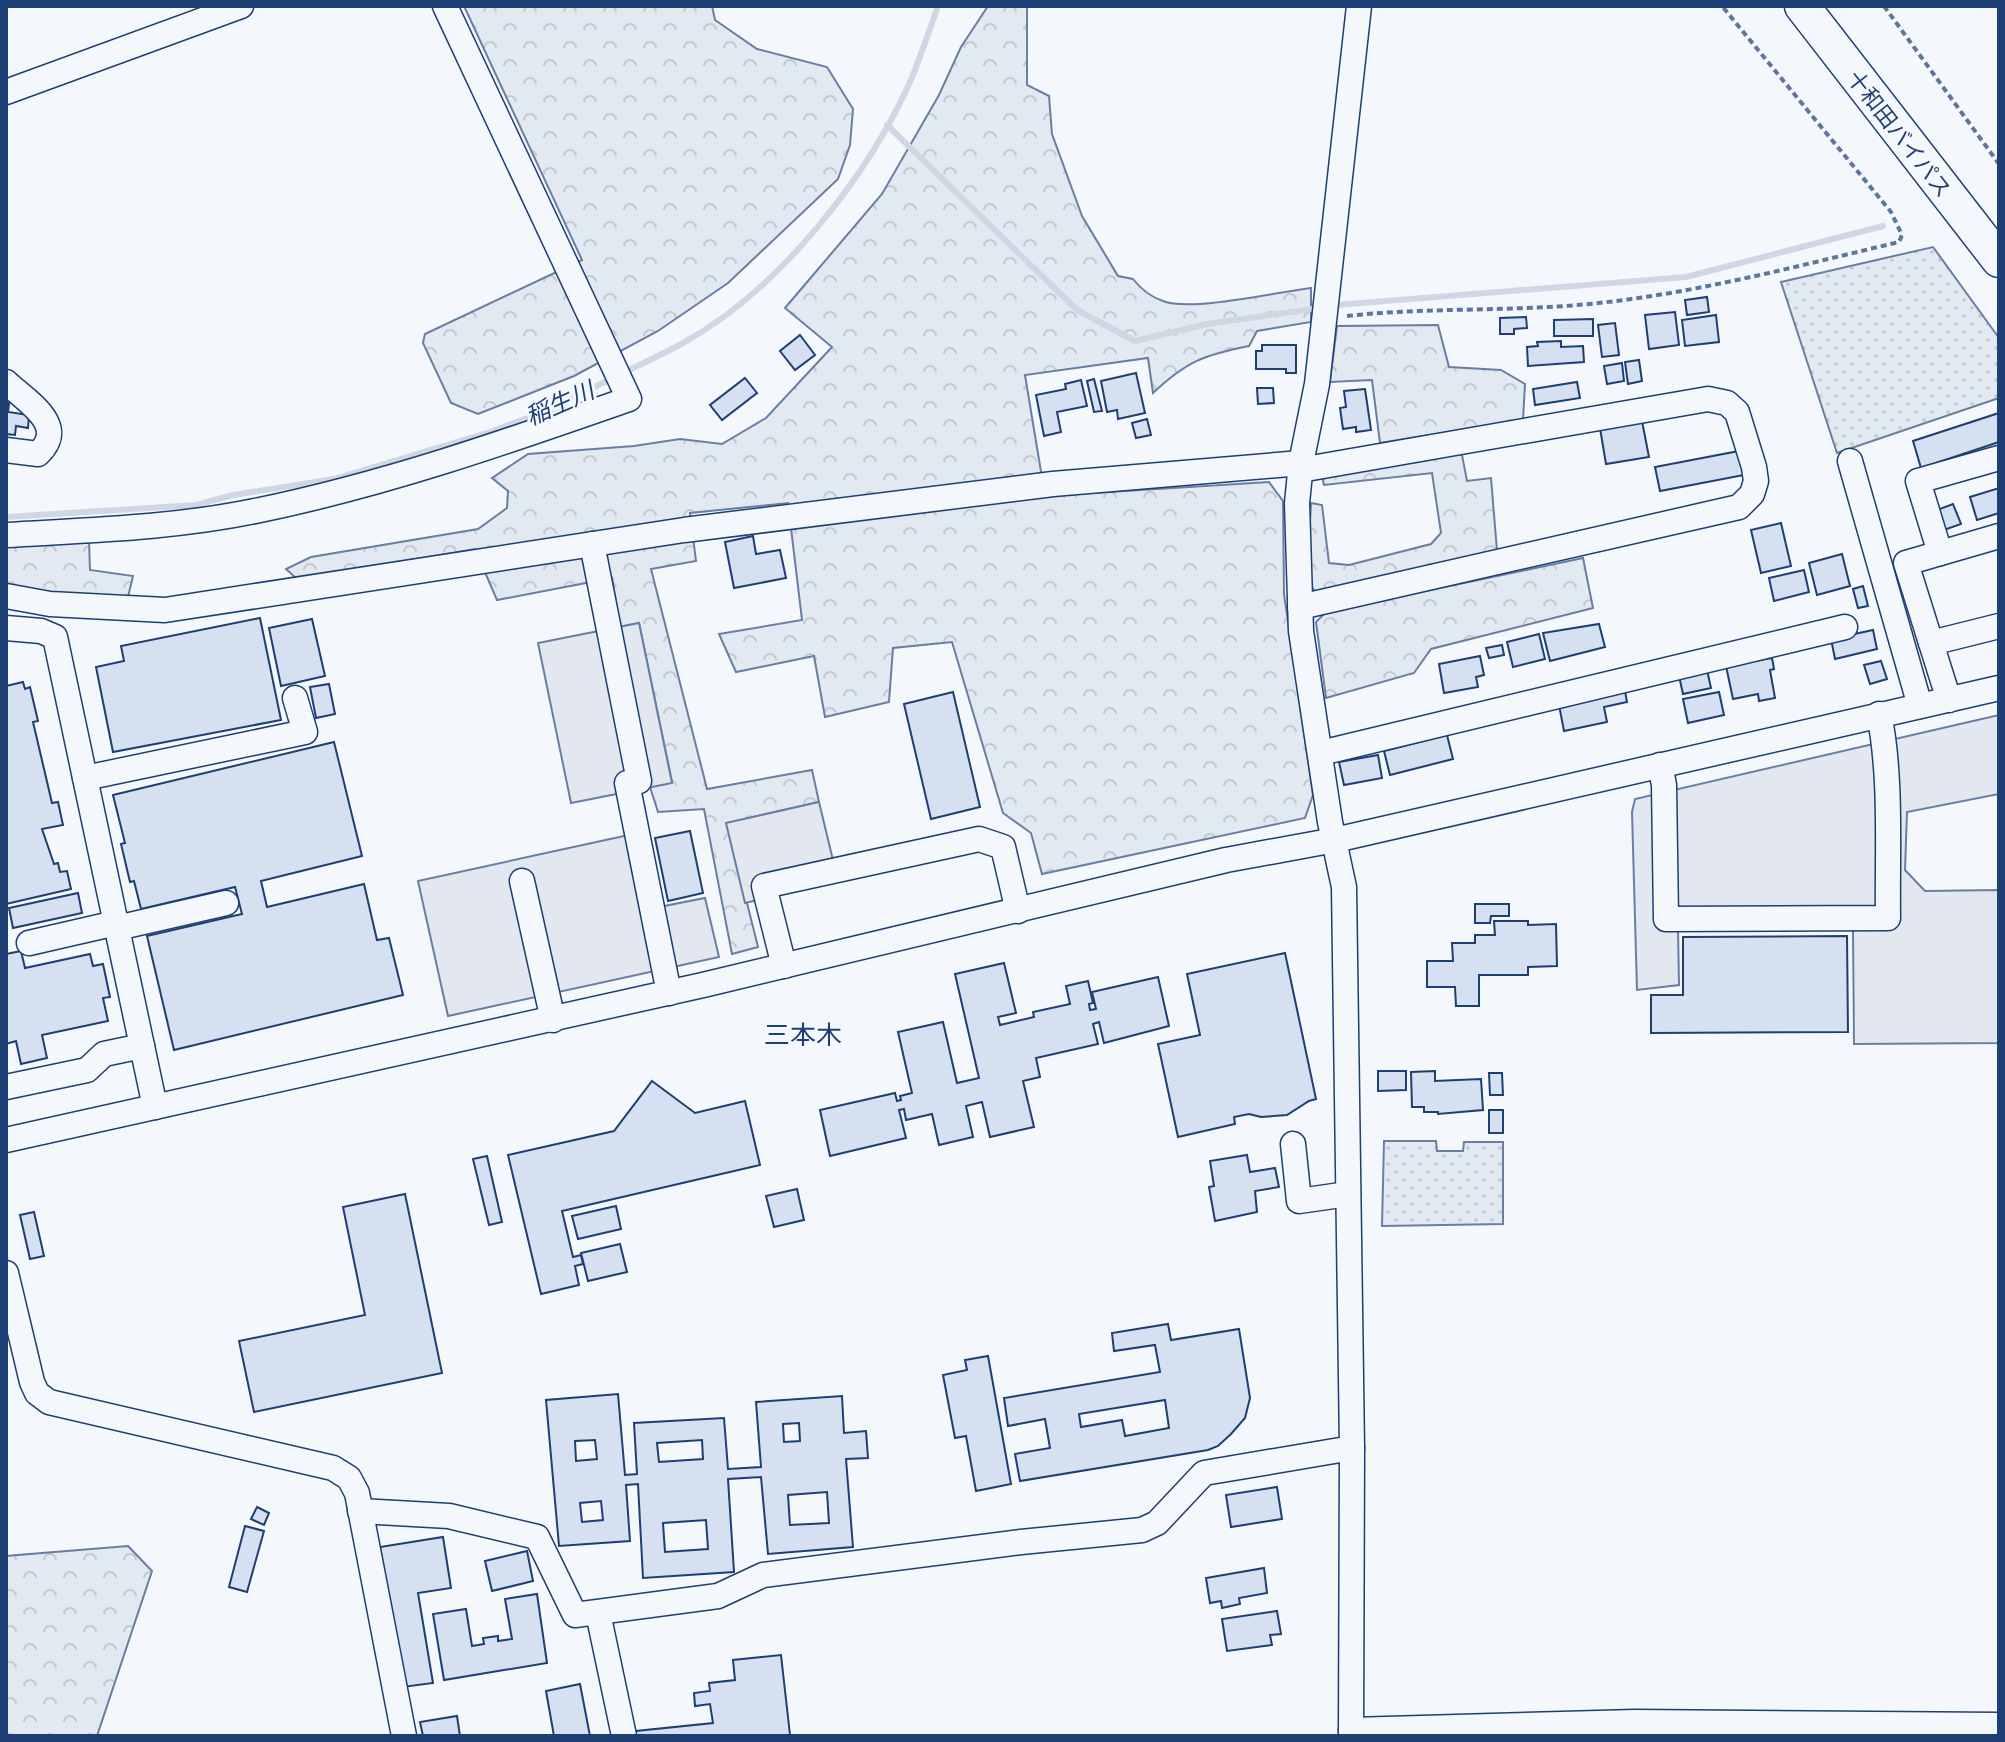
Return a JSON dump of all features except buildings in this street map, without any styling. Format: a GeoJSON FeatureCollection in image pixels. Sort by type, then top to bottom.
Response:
{"type":"FeatureCollection","features":[{"type":"Feature","properties":{"kind":"highway","name":"十和田バイパス"},"geometry":{"type":"LineString","coordinates":[[1802,6],[1999,260]]}},
{"type":"Feature","properties":{"kind":"street"},"geometry":{"type":"LineString","coordinates":[[6,92],[241,6]]}},
{"type":"Feature","properties":{"kind":"street"},"geometry":{"type":"LineString","coordinates":[[6,535],[173,525],[254,512],[360,487],[629,399],[445,6]]}},
{"type":"Feature","properties":{"kind":"street"},"geometry":{"type":"LineString","coordinates":[[1359,6],[1317,384],[1300,466],[1297,503],[1301,631],[1330,822],[1344,887],[1352,1448],[1351,1733],[1635,1722],[1999,1725]]}},
{"type":"Feature","properties":{"kind":"street"},"geometry":{"type":"LineString","coordinates":[[6,382],[45,418],[50,431],[48,444],[38,454],[6,450]]}},
{"type":"Feature","properties":{"kind":"street"},"geometry":{"type":"LineString","coordinates":[[6,596],[50,604],[165,610],[592,544],[1053,484],[1300,466],[1708,399],[1727,403],[1737,412],[1756,481],[1752,494],[1739,507],[1300,607]]}},
{"type":"Feature","properties":{"kind":"street"},"geometry":{"type":"LineString","coordinates":[[1940,553],[1918,481],[1999,458]]}},
{"type":"Feature","properties":{"kind":"street"},"geometry":{"type":"LineString","coordinates":[[1850,461],[1920,706]]}},
{"type":"Feature","properties":{"kind":"street"},"geometry":{"type":"LineString","coordinates":[[1949,700],[1906,563],[1999,536]]}},
{"type":"Feature","properties":{"kind":"street"},"geometry":{"type":"LineString","coordinates":[[592,544],[639,781],[627,783],[669,993]]}},
{"type":"Feature","properties":{"kind":"street"},"geometry":{"type":"LineString","coordinates":[[1931,643],[1999,626]]}},
{"type":"Feature","properties":{"kind":"street"},"geometry":{"type":"LineString","coordinates":[[1321,753],[1845,627]]}},
{"type":"Feature","properties":{"kind":"street"},"geometry":{"type":"LineString","coordinates":[[6,628],[41,631],[55,637],[155,1107]]}},
{"type":"Feature","properties":{"kind":"street"},"geometry":{"type":"LineString","coordinates":[[6,1140],[553,1020],[1226,860],[1335,840],[1999,688]]}},
{"type":"Feature","properties":{"kind":"street"},"geometry":{"type":"LineString","coordinates":[[85,778],[305,732],[295,698]]}},
{"type":"Feature","properties":{"kind":"street"},"geometry":{"type":"LineString","coordinates":[[1660,765],[1664,785],[1666,919],[1888,918],[1885,775],[1879,714]]}},
{"type":"Feature","properties":{"kind":"street"},"geometry":{"type":"LineString","coordinates":[[784,966],[764,886],[979,839],[1003,847],[1018,911]]}},
{"type":"Feature","properties":{"kind":"street"},"geometry":{"type":"LineString","coordinates":[[522,881],[553,1020]]}},
{"type":"Feature","properties":{"kind":"street"},"geometry":{"type":"LineString","coordinates":[[29,943],[226,903]]}},
{"type":"Feature","properties":{"kind":"street"},"geometry":{"type":"LineString","coordinates":[[6,1087],[87,1070],[104,1054],[142,1046]]}},
{"type":"Feature","properties":{"kind":"street"},"geometry":{"type":"LineString","coordinates":[[1293,1144],[1299,1201],[1348,1194]]}},
{"type":"Feature","properties":{"kind":"street"},"geometry":{"type":"LineString","coordinates":[[6,1273],[32,1382],[37,1393],[49,1402],[333,1468],[349,1478],[357,1493],[404,1736]]}},
{"type":"Feature","properties":{"kind":"street"},"geometry":{"type":"LineString","coordinates":[[360,1511],[449,1516],[537,1537],[575,1615],[718,1596],[763,1575],[1142,1530],[1157,1523],[1204,1473],[1352,1448]]}},
{"type":"Feature","properties":{"kind":"street"},"geometry":{"type":"LineString","coordinates":[[598,1613],[624,1736]]}},
{"type":"Feature","properties":{"kind":"path"},"geometry":{"type":"LineString","coordinates":[[1325,319],[1384,312],[1567,306],[1713,286],[1899,242],[1902,235],[1891,212],[1722,6]]}},
{"type":"Feature","properties":{"kind":"path"},"geometry":{"type":"LineString","coordinates":[[1884,6],[1999,164]]}},
{"type":"Feature","properties":{"kind":"green space"},"geometry":{"type":"Polygon","coordinates":[[[464,6],[712,6],[715,20],[757,49],[827,67],[853,109],[850,145],[838,179],[728,283],[658,331],[574,376],[478,414],[451,403],[423,343],[425,334],[582,260],[464,6]]]}},
{"type":"Feature","properties":{"kind":"green space"},"geometry":{"type":"Polygon","coordinates":[[[988,6],[1027,6],[1027,85],[1049,96],[1052,134],[1082,216],[1118,276],[1133,279],[1154,297],[1176,304],[1213,303],[1311,288],[1311,322],[1257,331],[1249,346],[1186,366],[1153,393],[1148,358],[1025,375],[1045,496],[1269,482],[1283,501],[1284,594],[1313,795],[1305,818],[1042,874],[1031,833],[1003,813],[952,642],[893,648],[889,702],[825,717],[814,656],[736,672],[719,634],[802,620],[788,503],[690,513],[696,561],[651,569],[707,789],[812,770],[819,802],[727,823],[758,947],[732,954],[704,809],[658,812],[650,787],[672,782],[639,623],[620,627],[612,578],[497,600],[475,549],[297,579],[286,569],[311,557],[478,529],[507,508],[508,491],[492,478],[528,454],[634,446],[680,439],[722,444],[766,418],[832,347],[785,308],[882,194],[939,95],[961,47],[988,6]]]}},
{"type":"Feature","properties":{"kind":"green space"},"geometry":{"type":"Polygon","coordinates":[[[1933,247],[1999,338],[1999,398],[1837,453],[1781,282],[1933,247]]]}},
{"type":"Feature","properties":{"kind":"green space"},"geometry":{"type":"Polygon","coordinates":[[[1438,325],[1449,367],[1501,370],[1525,384],[1523,420],[1380,443],[1372,380],[1330,382],[1337,326],[1438,325]]]}},
{"type":"Feature","properties":{"kind":"green space"},"geometry":{"type":"Polygon","coordinates":[[[1450,453],[1462,455],[1467,481],[1491,478],[1497,551],[1315,592],[1307,579],[1311,503],[1322,505],[1329,563],[1349,565],[1431,544],[1441,533],[1432,473],[1324,485],[1321,472],[1450,453]]]}},
{"type":"Feature","properties":{"kind":"green space"},"geometry":{"type":"Polygon","coordinates":[[[89,541],[90,570],[133,576],[128,597],[6,587],[6,544],[89,541]]]}},
{"type":"Feature","properties":{"kind":"green space"},"geometry":{"type":"Polygon","coordinates":[[[1583,558],[1593,608],[1431,649],[1414,673],[1326,698],[1316,622],[1326,612],[1583,558]]]}},
{"type":"Feature","properties":{"kind":"green space"},"geometry":{"type":"Polygon","coordinates":[[[1384,1141],[1436,1141],[1437,1151],[1463,1151],[1464,1142],[1503,1142],[1503,1224],[1382,1226],[1384,1141]]]}},
{"type":"Feature","properties":{"kind":"green space"},"geometry":{"type":"Polygon","coordinates":[[[128,1546],[152,1571],[97,1736],[6,1736],[6,1556],[128,1546]]]}},
{"type":"Feature","properties":{"kind":"shaded area"},"geometry":{"type":"Polygon","coordinates":[[[639,623],[672,783],[571,803],[538,643],[639,623]]]}},
{"type":"Feature","properties":{"kind":"shaded area"},"geometry":{"type":"Polygon","coordinates":[[[1999,715],[1999,794],[1907,812],[1905,870],[1925,891],[1999,890],[1999,1043],[1854,1044],[1853,930],[1678,929],[1679,985],[1637,990],[1632,812],[1635,799],[1999,715]]]}},
{"type":"Feature","properties":{"kind":"shaded area"},"geometry":{"type":"Polygon","coordinates":[[[819,802],[838,881],[745,903],[726,823],[819,802]]]}},
{"type":"Feature","properties":{"kind":"shaded area"},"geometry":{"type":"Polygon","coordinates":[[[647,831],[664,906],[705,898],[719,957],[448,1016],[418,881],[647,831]]]}},
{"type":"Feature","properties":{"kind":"waterway","name":"稲生川"},"geometry":{"type":"LineString","coordinates":[[623,373],[683,343],[719,320],[753,293],[818,227],[847,190],[895,113],[913,75],[938,6]]}},
{"type":"Feature","properties":{"kind":"waterway"},"geometry":{"type":"LineString","coordinates":[[887,125],[1077,310],[1135,341],[1207,324],[1319,308]]}},
{"type":"Feature","properties":{"kind":"waterway"},"geometry":{"type":"LineString","coordinates":[[1336,305],[1686,277],[1883,226]]}},
{"type":"Feature","properties":{"kind":"waterway","name":"稲生川"},"geometry":{"type":"LineString","coordinates":[[6,517],[196,505],[233,495],[334,479],[490,432],[546,411],[613,378]]}},
{"type":"Feature","properties":{"kind":"district","name":"三本木"},"geometry":{"type":"Point","coordinates":[803,1033]}}]}
